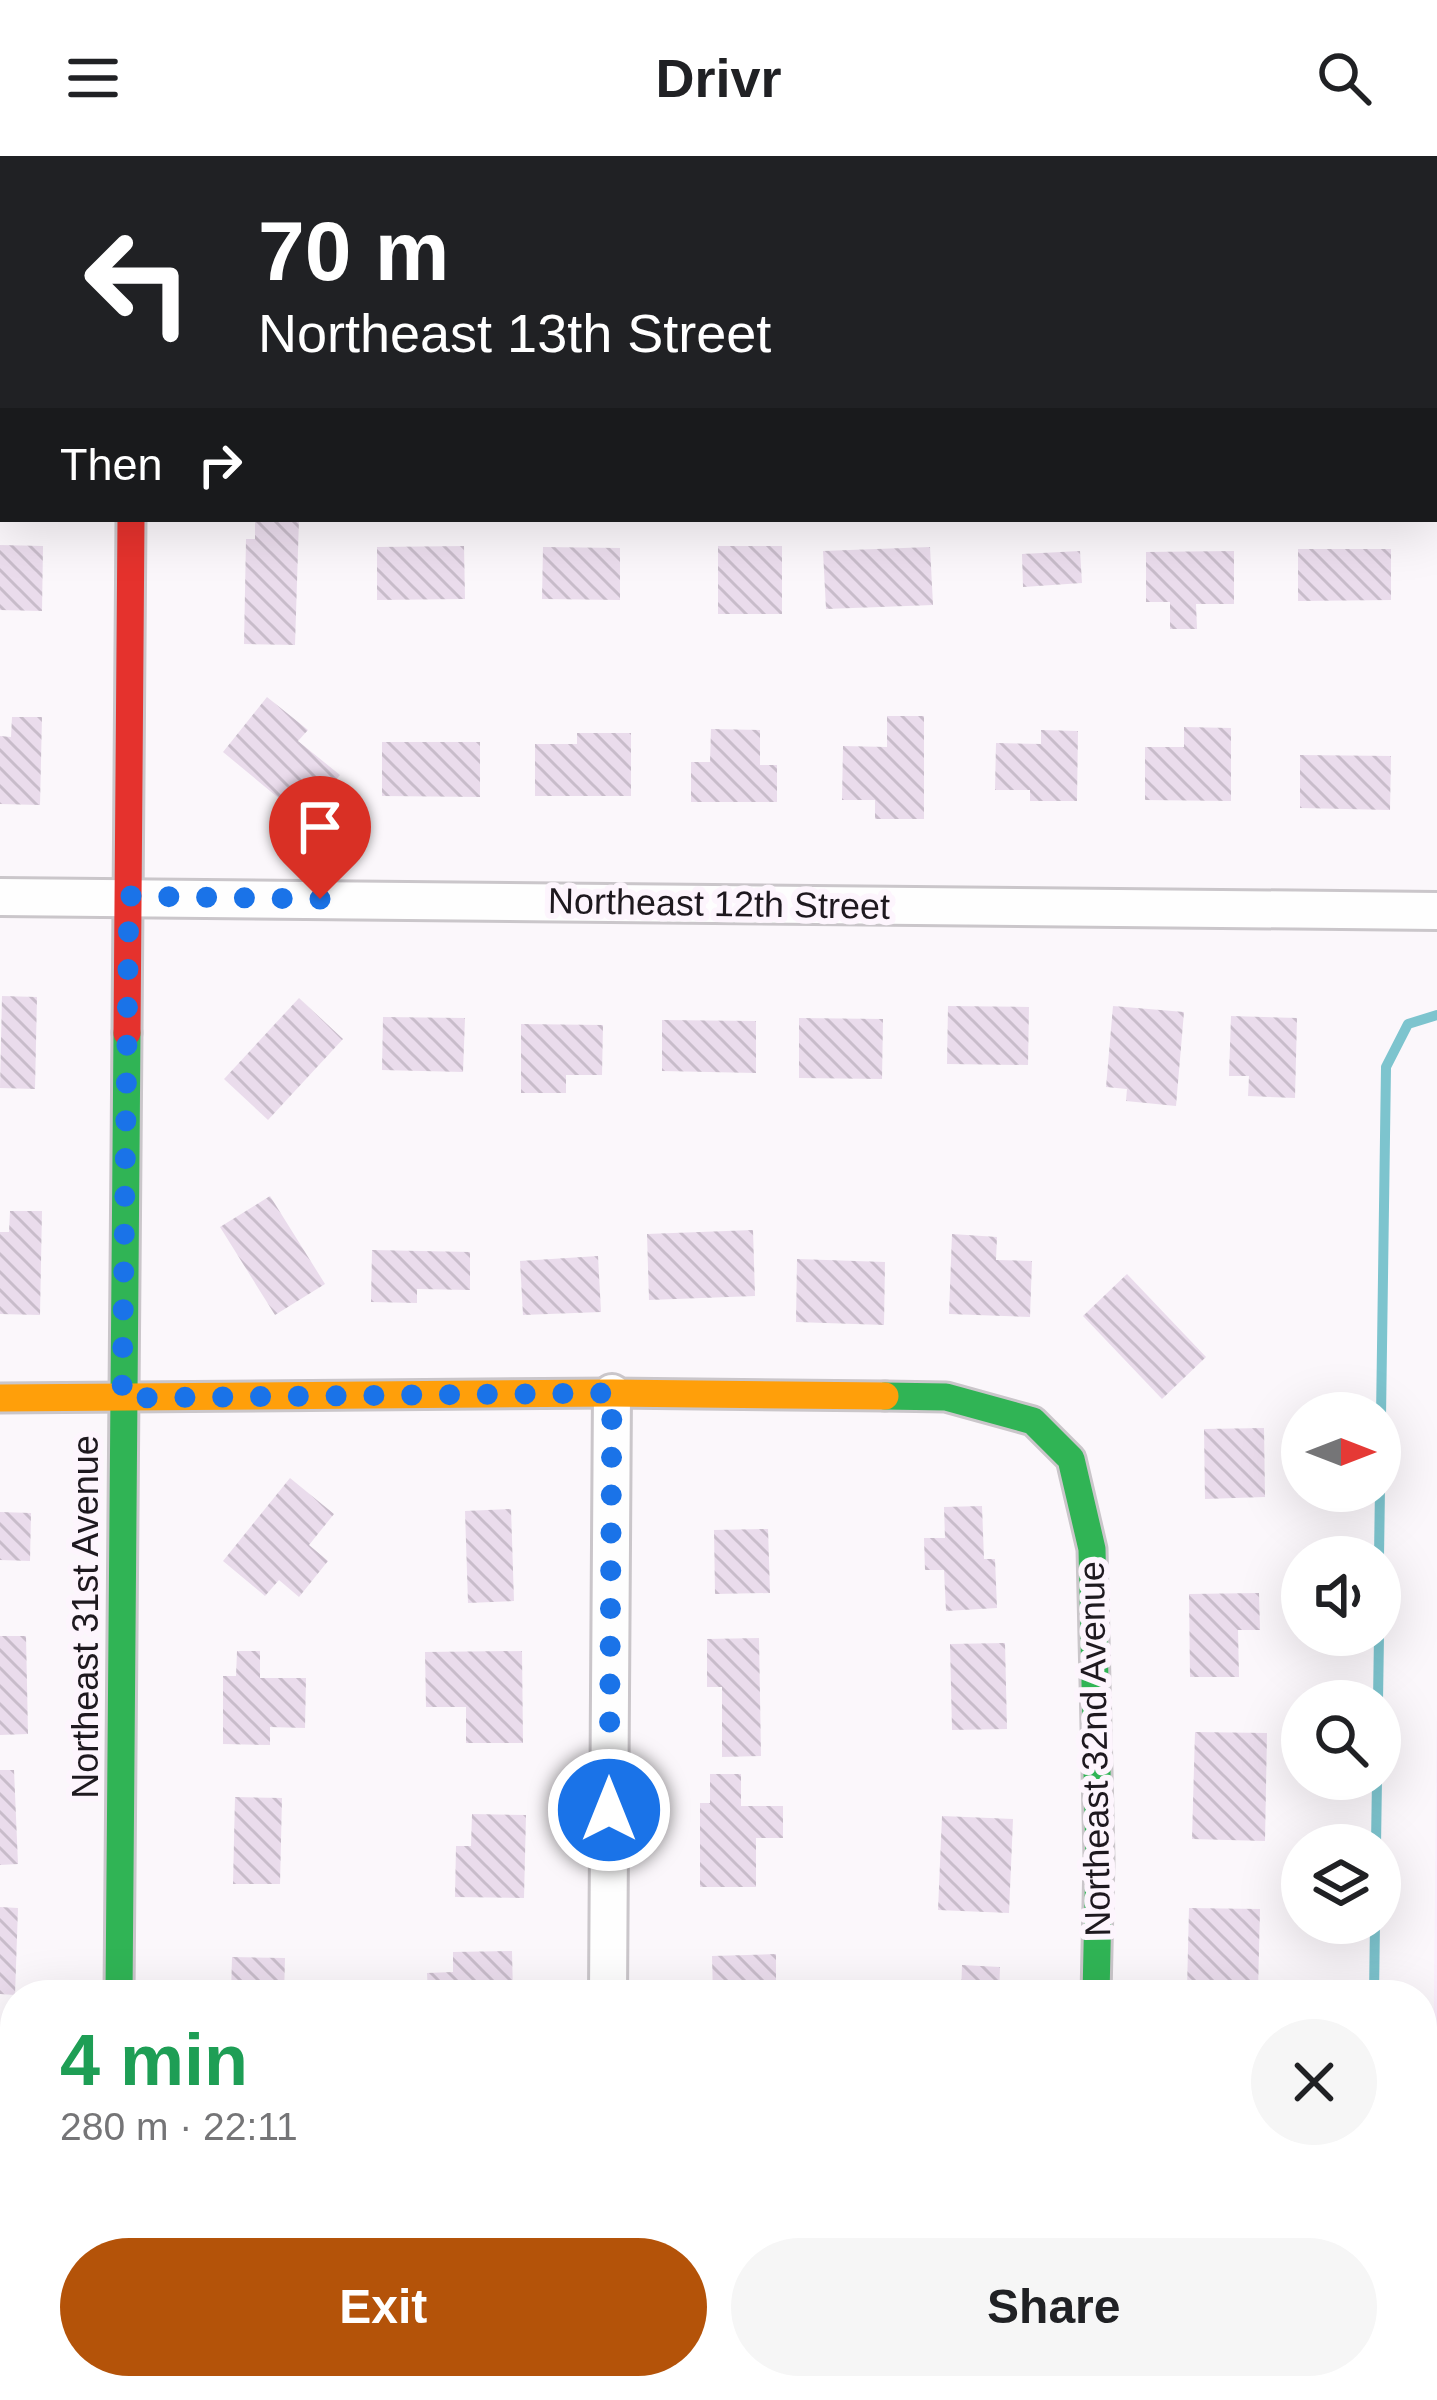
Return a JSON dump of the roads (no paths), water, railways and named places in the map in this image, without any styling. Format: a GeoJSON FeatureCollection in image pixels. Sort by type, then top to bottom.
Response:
{"type":"FeatureCollection","features":[{"type":"Feature","properties":{"kind":"street","name":"Northeast 31st Avenue"},"geometry":{"type":"LineString","coordinates":[[119,1980],[131,522]]}},
{"type":"Feature","properties":{"kind":"street","name":"Northeast 12th Street"},"geometry":{"type":"LineString","coordinates":[[0,897],[1437,911]]}},
{"type":"Feature","properties":{"kind":"street"},"geometry":{"type":"LineString","coordinates":[[0,1398],[612,1393],[608,1980]]}},
{"type":"Feature","properties":{"kind":"street","name":"Northeast 32nd Avenue"},"geometry":{"type":"LineString","coordinates":[[612,1393],[946,1397],[1034,1421],[1071,1460],[1093,1549],[1099,1859],[1096,1980]]}},
{"type":"Feature","properties":{"kind":"waterway"},"geometry":{"type":"LineString","coordinates":[[1379,1536],[1386,1067],[1408,1024],[1437,1015]]}},
{"type":"Feature","properties":{"kind":"waterway"},"geometry":{"type":"LineString","coordinates":[[1378,1680],[1379,1656]]}},
{"type":"Feature","properties":{"kind":"waterway"},"geometry":{"type":"LineString","coordinates":[[1376,1824],[1377,1800]]}},
{"type":"Feature","properties":{"kind":"waterway"},"geometry":{"type":"LineString","coordinates":[[1374,1980],[1375,1944]]}}]}
